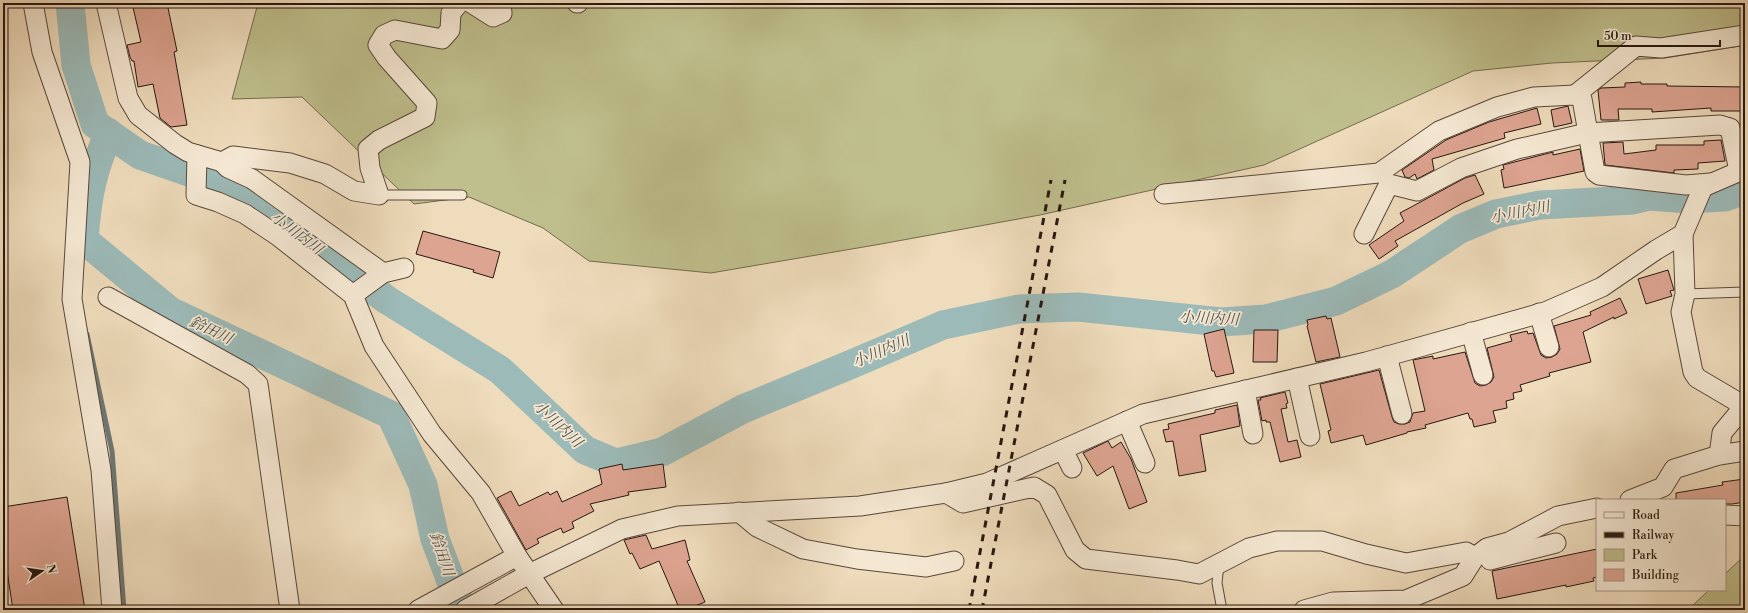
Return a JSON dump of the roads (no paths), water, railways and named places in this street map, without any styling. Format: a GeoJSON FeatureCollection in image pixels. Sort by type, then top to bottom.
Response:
{"type":"FeatureCollection","features":[{"type":"Feature","properties":{"kind":"street"},"geometry":{"type":"LineString","coordinates":[[33,3],[42,52],[80,162],[72,299],[101,470],[112,610]]}},
{"type":"Feature","properties":{"kind":"street"},"geometry":{"type":"LineString","coordinates":[[106,3],[128,98],[138,115],[175,144],[197,156],[222,162],[228,168],[252,179],[383,273]]}},
{"type":"Feature","properties":{"kind":"street"},"geometry":{"type":"LineString","coordinates":[[222,162],[233,156],[290,163],[324,174],[354,191],[379,195],[370,168],[368,148],[379,140],[425,117],[427,103],[387,58],[378,45],[384,35],[395,30],[442,38],[450,30],[451,13],[459,3]]}},
{"type":"Feature","properties":{"kind":"street"},"geometry":{"type":"LineString","coordinates":[[471,3],[493,17],[502,13],[501,3]]}},
{"type":"Feature","properties":{"kind":"street"},"geometry":{"type":"LineString","coordinates":[[1575,95],[1636,46],[1661,48],[1745,35]]}},
{"type":"Feature","properties":{"kind":"street"},"geometry":{"type":"LineString","coordinates":[[1164,194],[1384,179],[1417,191],[1461,168],[1517,149],[1587,132],[1720,125],[1730,128],[1742,170],[1706,185],[1686,185],[1599,175],[1595,172],[1587,132],[1582,99],[1575,95],[1534,96],[1497,107],[1439,131],[1384,179],[1364,234]]}},
{"type":"Feature","properties":{"kind":"street"},"geometry":{"type":"LineString","coordinates":[[197,156],[196,195],[218,202],[244,214],[278,236],[355,293],[374,346],[432,434],[481,492],[517,556],[554,610]]}},
{"type":"Feature","properties":{"kind":"street"},"geometry":{"type":"LineString","coordinates":[[1706,185],[1685,229],[1685,294],[1681,312],[1693,372],[1697,378],[1736,401],[1741,410],[1722,433],[1719,455]]}},
{"type":"Feature","properties":{"kind":"street"},"geometry":{"type":"LineString","coordinates":[[465,610],[530,574],[622,529],[678,516],[860,506],[946,493],[987,483],[1143,414],[1386,356],[1539,313],[1602,287],[1685,229]]}},
{"type":"Feature","properties":{"kind":"street"},"geometry":{"type":"LineString","coordinates":[[355,293],[383,273],[404,268]]}},
{"type":"Feature","properties":{"kind":"street"},"geometry":{"type":"LineString","coordinates":[[108,297],[247,374],[258,384],[290,610]]}},
{"type":"Feature","properties":{"kind":"street"},"geometry":{"type":"LineString","coordinates":[[1539,313],[1549,347]]}},
{"type":"Feature","properties":{"kind":"street"},"geometry":{"type":"LineString","coordinates":[[1471,332],[1484,375]]}},
{"type":"Feature","properties":{"kind":"street"},"geometry":{"type":"LineString","coordinates":[[1386,356],[1402,414]]}},
{"type":"Feature","properties":{"kind":"street"},"geometry":{"type":"LineString","coordinates":[[1296,378],[1310,436]]}},
{"type":"Feature","properties":{"kind":"street"},"geometry":{"type":"LineString","coordinates":[[1245,390],[1253,434]]}},
{"type":"Feature","properties":{"kind":"street"},"geometry":{"type":"LineString","coordinates":[[1127,421],[1145,463]]}},
{"type":"Feature","properties":{"kind":"street"},"geometry":{"type":"LineString","coordinates":[[1063,450],[1072,468]]}},
{"type":"Feature","properties":{"kind":"street"},"geometry":{"type":"LineString","coordinates":[[1633,499],[1663,487],[1674,469],[1719,455],[1745,451]]}},
{"type":"Feature","properties":{"kind":"street"},"geometry":{"type":"LineString","coordinates":[[946,493],[963,503],[1034,487],[1047,495],[1075,550],[1086,559],[1199,574],[1248,548],[1277,541],[1322,541],[1366,554],[1406,563],[1466,552],[1472,561]]}},
{"type":"Feature","properties":{"kind":"street"},"geometry":{"type":"LineString","coordinates":[[1304,610],[1333,602],[1406,600],[1463,576],[1472,561],[1487,548],[1509,542],[1558,516],[1596,508]]}},
{"type":"Feature","properties":{"kind":"street"},"geometry":{"type":"LineString","coordinates":[[739,512],[757,527],[803,549],[857,559],[926,567],[954,561]]}},
{"type":"Feature","properties":{"kind":"street"},"geometry":{"type":"LineString","coordinates":[[1726,516],[1745,516]]}},
{"type":"Feature","properties":{"kind":"street"},"geometry":{"type":"LineString","coordinates":[[1472,561],[1556,543]]}},
{"type":"Feature","properties":{"kind":"street"},"geometry":{"type":"LineString","coordinates":[[418,610],[517,556]]}},
{"type":"Feature","properties":{"kind":"lane"},"geometry":{"type":"LineString","coordinates":[[379,195],[462,195]]}},
{"type":"Feature","properties":{"kind":"lane"},"geometry":{"type":"LineString","coordinates":[[1685,294],[1745,292]]}},
{"type":"Feature","properties":{"kind":"lane"},"geometry":{"type":"LineString","coordinates":[[1219,564],[1218,583],[1222,610]]}},
{"type":"Feature","properties":{"kind":"waterway","name":"小川内川"},"geometry":{"type":"LineString","coordinates":[[70,3],[76,65],[95,124],[140,155],[229,186],[258,204],[387,300],[500,370],[585,450],[616,463],[662,452],[743,409],[943,325],[1019,309],[1078,307],[1221,322],[1266,319],[1336,301],[1392,274],[1460,229],[1496,214],[1540,205],[1633,200],[1649,196],[1689,199],[1725,197],[1745,190]]}},
{"type":"Feature","properties":{"kind":"waterway","name":"鈴田川"},"geometry":{"type":"LineString","coordinates":[[109,133],[94,172],[87,211],[84,240],[170,311],[391,415],[423,485],[435,539],[462,610]]}},
{"type":"Feature","properties":{"kind":"waterway"},"geometry":{"type":"LineString","coordinates":[[87,334],[112,451],[124,610]]}},
{"type":"Feature","properties":{"kind":"railway"},"geometry":{"type":"LineString","coordinates":[[969,610],[1051,180]]}},
{"type":"Feature","properties":{"kind":"railway"},"geometry":{"type":"LineString","coordinates":[[982,610],[1065,180]]}}]}
